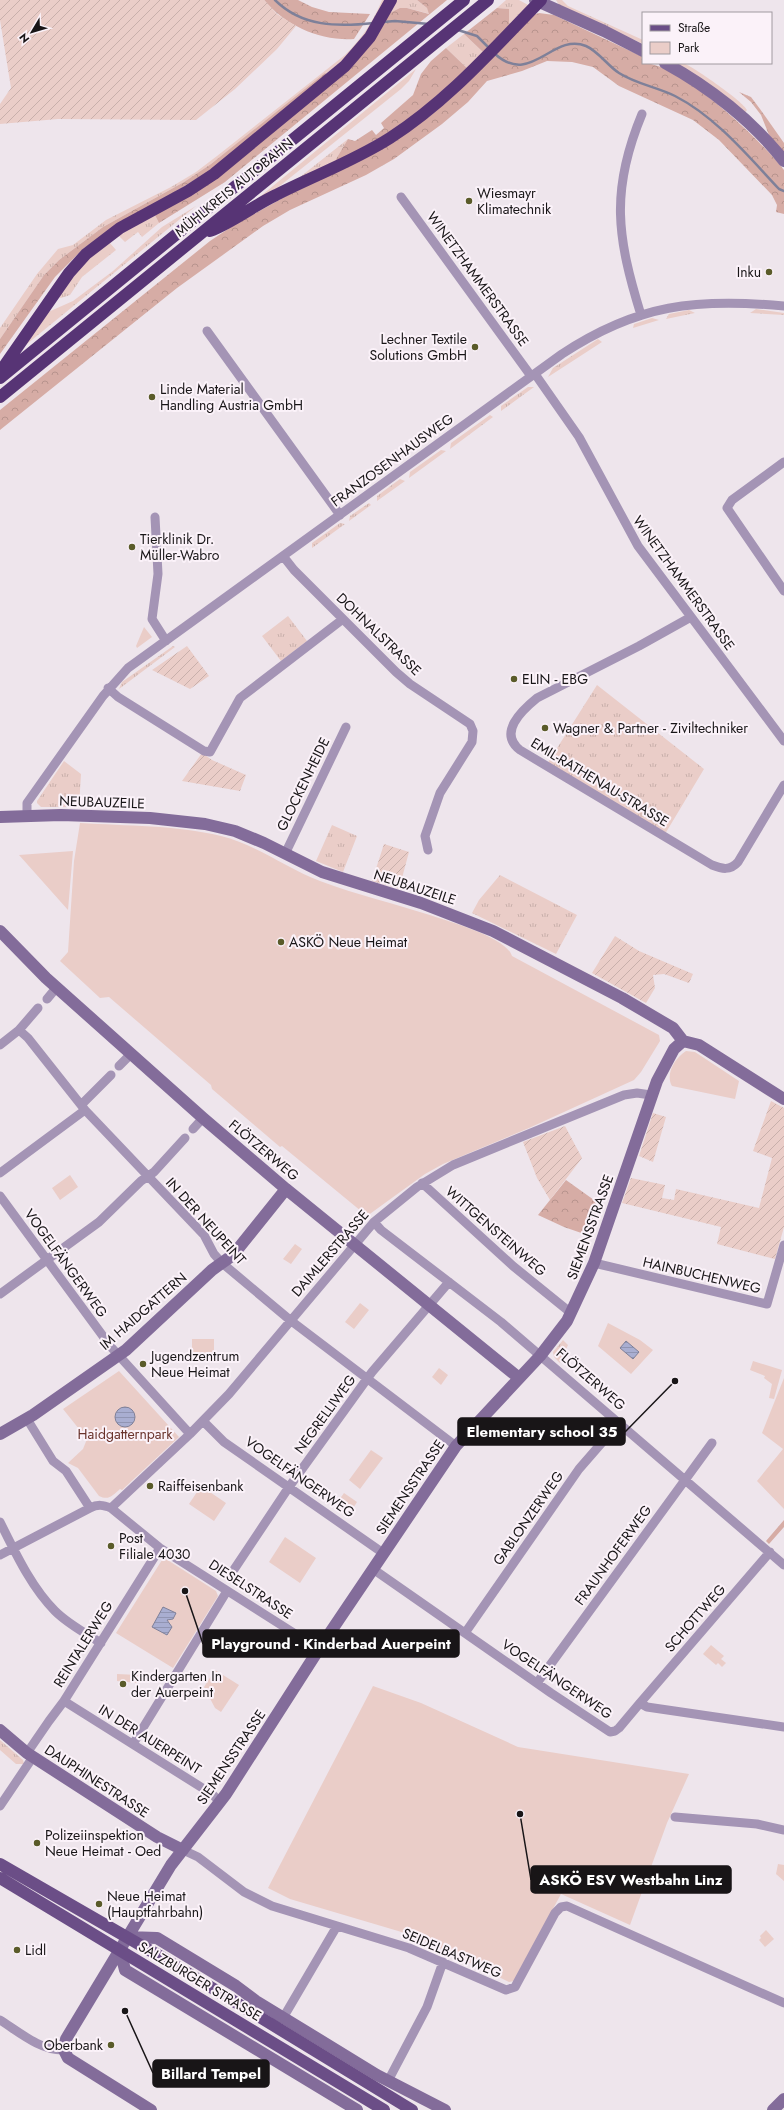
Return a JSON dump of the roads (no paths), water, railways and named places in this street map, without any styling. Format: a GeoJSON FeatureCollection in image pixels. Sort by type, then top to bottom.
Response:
{"type":"FeatureCollection","features":[{"type":"Feature","properties":{"kind":"highway","name":"MÜHLKREIS AUTOBAHN"},"geometry":{"type":"LineString","coordinates":[[0,378],[419,35],[464,0]]}},
{"type":"Feature","properties":{"kind":"highway","name":"MÜHLKREIS AUTOBAHN"},"geometry":{"type":"LineString","coordinates":[[0,398],[488,0]]}},
{"type":"Feature","properties":{"kind":"highway"},"geometry":{"type":"LineString","coordinates":[[197,237],[227,224],[274,195],[388,139],[433,108],[487,57],[539,1]]}},
{"type":"Feature","properties":{"kind":"highway"},"geometry":{"type":"LineString","coordinates":[[0,372],[69,273],[86,254],[120,228],[188,191],[214,174],[345,66],[370,37],[388,4]]}},
{"type":"Feature","properties":{"kind":"main road","name":"SALZBURGER STRASSE"},"geometry":{"type":"LineString","coordinates":[[0,1864],[127,1937],[268,2024],[412,2110]]}},
{"type":"Feature","properties":{"kind":"main road","name":"SALZBURGER STRASSE"},"geometry":{"type":"LineString","coordinates":[[0,1878],[384,2110]]}},
{"type":"Feature","properties":{"kind":"street"},"geometry":{"type":"LineString","coordinates":[[539,1],[642,50]]}},
{"type":"Feature","properties":{"kind":"street"},"geometry":{"type":"LineString","coordinates":[[667,64],[695,81],[738,114],[784,161]]}},
{"type":"Feature","properties":{"kind":"street"},"geometry":{"type":"LineString","coordinates":[[641,315],[622,247],[620,212],[624,171],[632,139],[642,114]]}},
{"type":"Feature","properties":{"kind":"street","name":"WINETZHAMMERSTRASSE"},"geometry":{"type":"LineString","coordinates":[[402,197],[579,437],[638,546],[784,741]]}},
{"type":"Feature","properties":{"kind":"street","name":"FRANZOSENHAUSWEG"},"geometry":{"type":"LineString","coordinates":[[27,816],[27,803],[108,688],[128,668],[583,340],[612,325],[641,315],[676,306],[698,303],[740,302],[784,306]]}},
{"type":"Feature","properties":{"kind":"street"},"geometry":{"type":"LineString","coordinates":[[207,331],[340,515]]}},
{"type":"Feature","properties":{"kind":"street"},"geometry":{"type":"LineString","coordinates":[[784,462],[732,500],[727,508],[784,591]]}},
{"type":"Feature","properties":{"kind":"street"},"geometry":{"type":"LineString","coordinates":[[155,517],[158,574],[152,619],[155,626],[166,641]]}},
{"type":"Feature","properties":{"kind":"street","name":"DOHNALSTRASSE"},"geometry":{"type":"LineString","coordinates":[[283,556],[294,570],[342,619],[410,684],[470,724],[473,731],[472,742],[447,781],[436,804],[425,836],[428,850]]}},
{"type":"Feature","properties":{"kind":"street","name":"EMIL-RATHENAU-STRASSE"},"geometry":{"type":"LineString","coordinates":[[690,617],[646,643],[537,698],[521,713],[512,727],[510,738],[520,750],[712,865],[724,869],[729,868],[738,862],[784,785]]}},
{"type":"Feature","properties":{"kind":"street"},"geometry":{"type":"LineString","coordinates":[[108,688],[118,697],[204,751],[210,752],[240,698],[342,619]]}},
{"type":"Feature","properties":{"kind":"street","name":"GLOCKENHEIDE"},"geometry":{"type":"LineString","coordinates":[[285,854],[346,726]]}},
{"type":"Feature","properties":{"kind":"street","name":"NEUBAUZEILE"},"geometry":{"type":"LineString","coordinates":[[0,817],[80,815],[143,818],[205,824],[246,835],[322,872],[421,904],[493,931],[622,998],[672,1028],[683,1041],[699,1045],[784,1099]]}},
{"type":"Feature","properties":{"kind":"street","name":"FLÖTZERWEG"},"geometry":{"type":"LineString","coordinates":[[0,931],[57,987],[203,1118],[286,1189],[519,1378]]}},
{"type":"Feature","properties":{"kind":"street"},"geometry":{"type":"LineString","coordinates":[[47,999],[57,987]]}},
{"type":"Feature","properties":{"kind":"street"},"geometry":{"type":"LineString","coordinates":[[0,1045],[19,1030],[38,1008]]}},
{"type":"Feature","properties":{"kind":"street","name":"IN DER NEUPEINT"},"geometry":{"type":"LineString","coordinates":[[19,1030],[28,1038],[83,1107],[147,1177],[204,1235],[222,1263],[290,1320],[456,1446]]}},
{"type":"Feature","properties":{"kind":"street","name":"SIEMENSSTRASSE"},"geometry":{"type":"LineString","coordinates":[[64,2050],[66,2039],[171,1864],[220,1802],[319,1649],[456,1446],[540,1356],[562,1329],[594,1263],[651,1095],[673,1051],[683,1041]]}},
{"type":"Feature","properties":{"kind":"street"},"geometry":{"type":"LineString","coordinates":[[119,1066],[131,1054]]}},
{"type":"Feature","properties":{"kind":"street"},"geometry":{"type":"LineString","coordinates":[[0,1173],[83,1107],[111,1075]]}},
{"type":"Feature","properties":{"kind":"street","name":"DAIMLERSTRASSE"},"geometry":{"type":"LineString","coordinates":[[111,1508],[203,1422],[229,1394],[354,1243],[374,1222],[422,1183],[453,1165],[624,1095],[637,1093],[651,1095]]}},
{"type":"Feature","properties":{"kind":"street"},"geometry":{"type":"LineString","coordinates":[[193,1129],[203,1118]]}},
{"type":"Feature","properties":{"kind":"street"},"geometry":{"type":"LineString","coordinates":[[0,1294],[107,1216],[185,1138]]}},
{"type":"Feature","properties":{"kind":"street","name":"WITTGENSTEINWEG"},"geometry":{"type":"LineString","coordinates":[[422,1183],[513,1266],[571,1313]]}},
{"type":"Feature","properties":{"kind":"street","name":"IM HAIDGATTERN"},"geometry":{"type":"LineString","coordinates":[[0,1434],[27,1419],[118,1355],[233,1255],[286,1189]]}},
{"type":"Feature","properties":{"kind":"street","name":"VOGELFÄNGERWEG"},"geometry":{"type":"LineString","coordinates":[[0,1196],[118,1355],[190,1434]]}},
{"type":"Feature","properties":{"kind":"street","name":"FLÖTZERWEG"},"geometry":{"type":"LineString","coordinates":[[374,1222],[381,1230],[501,1322],[784,1565]]}},
{"type":"Feature","properties":{"kind":"street","name":"HAINBUCHENWEG"},"geometry":{"type":"LineString","coordinates":[[594,1263],[767,1304],[784,1245]]}},
{"type":"Feature","properties":{"kind":"street","name":"NEGRELLIWEG"},"geometry":{"type":"LineString","coordinates":[[233,1571],[290,1487],[368,1379],[449,1282]]}},
{"type":"Feature","properties":{"kind":"street"},"geometry":{"type":"LineString","coordinates":[[27,1419],[54,1461],[66,1471],[90,1508]]}},
{"type":"Feature","properties":{"kind":"street","name":"VOGELFÄNGERWEG"},"geometry":{"type":"LineString","coordinates":[[203,1422],[224,1442],[384,1553]]}},
{"type":"Feature","properties":{"kind":"street","name":"GABLONZERWEG"},"geometry":{"type":"LineString","coordinates":[[465,1633],[579,1469],[619,1423]]}},
{"type":"Feature","properties":{"kind":"street","name":"FRAUNHOFERWEG"},"geometry":{"type":"LineString","coordinates":[[537,1683],[712,1443]]}},
{"type":"Feature","properties":{"kind":"street"},"geometry":{"type":"LineString","coordinates":[[0,1555],[96,1505],[111,1508]]}},
{"type":"Feature","properties":{"kind":"street","name":"DIESELSTRASSE"},"geometry":{"type":"LineString","coordinates":[[111,1508],[160,1548],[226,1586],[319,1649]]}},
{"type":"Feature","properties":{"kind":"street"},"geometry":{"type":"LineString","coordinates":[[0,1522],[38,1588],[55,1611],[101,1643]]}},
{"type":"Feature","properties":{"kind":"street","name":"REINTALERWEG"},"geometry":{"type":"LineString","coordinates":[[30,1755],[48,1721],[64,1701],[160,1548]]}},
{"type":"Feature","properties":{"kind":"street","name":"SCHOTTWEG"},"geometry":{"type":"LineString","coordinates":[[640,1703],[770,1552]]}},
{"type":"Feature","properties":{"kind":"street","name":"VOGELFÄNGERWEG"},"geometry":{"type":"LineString","coordinates":[[373,1568],[537,1683],[610,1732],[619,1728],[640,1703]]}},
{"type":"Feature","properties":{"kind":"street"},"geometry":{"type":"LineString","coordinates":[[132,1744],[226,1586]]}},
{"type":"Feature","properties":{"kind":"street","name":"IN DER AUERPEINT"},"geometry":{"type":"LineString","coordinates":[[64,1701],[212,1794],[220,1802]]}},
{"type":"Feature","properties":{"kind":"street"},"geometry":{"type":"LineString","coordinates":[[640,1703],[647,1707],[784,1727]]}},
{"type":"Feature","properties":{"kind":"street","name":"DAUPHINESTRASSE"},"geometry":{"type":"LineString","coordinates":[[0,1730],[30,1755],[157,1837],[182,1850]]}},
{"type":"Feature","properties":{"kind":"street"},"geometry":{"type":"LineString","coordinates":[[0,1806],[30,1755]]}},
{"type":"Feature","properties":{"kind":"street"},"geometry":{"type":"LineString","coordinates":[[675,1817],[756,1824],[784,1830]]}},
{"type":"Feature","properties":{"kind":"street","name":"SEIDELBASTWEG"},"geometry":{"type":"LineString","coordinates":[[182,1850],[198,1857],[244,1892],[258,1900],[337,1926],[386,1940],[443,1962],[501,1989],[511,1990],[519,1982],[555,1913],[561,1907],[566,1906],[784,2003]]}},
{"type":"Feature","properties":{"kind":"street"},"geometry":{"type":"LineString","coordinates":[[268,2024],[283,2018],[337,1926]]}},
{"type":"Feature","properties":{"kind":"street","name":"SALZBURGER STRASSE"},"geometry":{"type":"LineString","coordinates":[[127,1937],[157,1938],[236,1986],[256,2002],[388,2081],[445,2110]]}},
{"type":"Feature","properties":{"kind":"street"},"geometry":{"type":"LineString","coordinates":[[120,1950],[125,1970],[357,2110]]}},
{"type":"Feature","properties":{"kind":"street"},"geometry":{"type":"LineString","coordinates":[[388,2081],[427,2007],[443,1962]]}},
{"type":"Feature","properties":{"kind":"street"},"geometry":{"type":"LineString","coordinates":[[0,2020],[43,2046],[53,2050],[64,2050],[68,2058],[75,2063],[151,2110]]}},
{"type":"Feature","properties":{"kind":"street"},"geometry":{"type":"LineString","coordinates":[[774,2110],[784,2099]]}},
{"type":"Feature","properties":{"kind":"water"},"geometry":{"type":"Polygon","coordinates":[[[626,1341],[639,1352],[633,1359],[620,1348],[626,1341]]]}},
{"type":"Feature","properties":{"kind":"water"},"geometry":{"type":"Polygon","coordinates":[[[121,1407],[129,1407],[135,1413],[135,1421],[129,1427],[121,1427],[115,1421],[115,1413],[121,1407]]]}},
{"type":"Feature","properties":{"kind":"water"},"geometry":{"type":"Polygon","coordinates":[[[163,1607],[176,1613],[173,1619],[167,1620],[172,1627],[167,1635],[152,1627],[163,1607]]]}},
{"type":"Feature","properties":{"kind":"waterway"},"geometry":{"type":"LineString","coordinates":[[275,0],[297,16],[321,23],[334,25],[374,23]]}},
{"type":"Feature","properties":{"kind":"waterway"},"geometry":{"type":"LineString","coordinates":[[383,22],[395,21],[429,24]]}},
{"type":"Feature","properties":{"kind":"waterway"},"geometry":{"type":"LineString","coordinates":[[458,30],[477,36],[489,48]]}},
{"type":"Feature","properties":{"kind":"waterway"},"geometry":{"type":"LineString","coordinates":[[494,53],[507,62],[519,65],[530,62],[562,46],[574,44],[586,46],[595,51],[619,73],[632,80],[675,96],[704,115],[731,138],[779,189],[784,191]]}},
{"type":"Feature","properties":{"kind":"tunnel"},"geometry":{"type":"LineString","coordinates":[[227,1581],[233,1571]]}},
{"type":"Feature","properties":{"kind":"place","name":"Wiesmayr Klimatechnik"},"geometry":{"type":"Point","coordinates":[469,201]}},
{"type":"Feature","properties":{"kind":"place","name":"Inku"},"geometry":{"type":"Point","coordinates":[769,272]}},
{"type":"Feature","properties":{"kind":"place","name":"Lechner Textile Solutions GmbH"},"geometry":{"type":"Point","coordinates":[475,347]}},
{"type":"Feature","properties":{"kind":"place","name":"Linde Material Handling Austria GmbH"},"geometry":{"type":"Point","coordinates":[152,397]}},
{"type":"Feature","properties":{"kind":"place","name":"Tierklinik Dr. Müller-Wabro"},"geometry":{"type":"Point","coordinates":[132,547]}},
{"type":"Feature","properties":{"kind":"place","name":"ELIN - EBG"},"geometry":{"type":"Point","coordinates":[514,679]}},
{"type":"Feature","properties":{"kind":"place","name":"Wagner & Partner - Ziviltechniker"},"geometry":{"type":"Point","coordinates":[545,728]}},
{"type":"Feature","properties":{"kind":"place","name":"ASKÖ Neue Heimat"},"geometry":{"type":"Point","coordinates":[281,942]}},
{"type":"Feature","properties":{"kind":"place","name":"Jugendzentrum Neue Heimat"},"geometry":{"type":"Point","coordinates":[143,1364]}},
{"type":"Feature","properties":{"kind":"place","name":"Elementary school 35"},"geometry":{"type":"Point","coordinates":[675,1381]}},
{"type":"Feature","properties":{"kind":"place","name":"Raiffeisenbank"},"geometry":{"type":"Point","coordinates":[150,1486]}},
{"type":"Feature","properties":{"kind":"place","name":"Post Filiale 4030"},"geometry":{"type":"Point","coordinates":[111,1546]}},
{"type":"Feature","properties":{"kind":"place","name":"Playground - Kinderbad Auerpeint"},"geometry":{"type":"Point","coordinates":[185,1591]}},
{"type":"Feature","properties":{"kind":"place","name":"Kindergarten In der Auerpeint"},"geometry":{"type":"Point","coordinates":[123,1684]}},
{"type":"Feature","properties":{"kind":"place","name":"ASKÖ ESV Westbahn Linz"},"geometry":{"type":"Point","coordinates":[520,1814]}},
{"type":"Feature","properties":{"kind":"place","name":"Polizeiinspektion Neue Heimat - Oed"},"geometry":{"type":"Point","coordinates":[37,1843]}},
{"type":"Feature","properties":{"kind":"place","name":"Neue Heimat (Hauptfahrbahn)"},"geometry":{"type":"Point","coordinates":[99,1904]}},
{"type":"Feature","properties":{"kind":"place","name":"Lidl"},"geometry":{"type":"Point","coordinates":[17,1950]}},
{"type":"Feature","properties":{"kind":"place","name":"Billard Tempel"},"geometry":{"type":"Point","coordinates":[125,2011]}},
{"type":"Feature","properties":{"kind":"place","name":"Oberbank"},"geometry":{"type":"Point","coordinates":[111,2045]}},
{"type":"Feature","properties":{"kind":"park label","name":"Haidgatternpark"},"geometry":{"type":"Point","coordinates":[125,1434]}}]}
